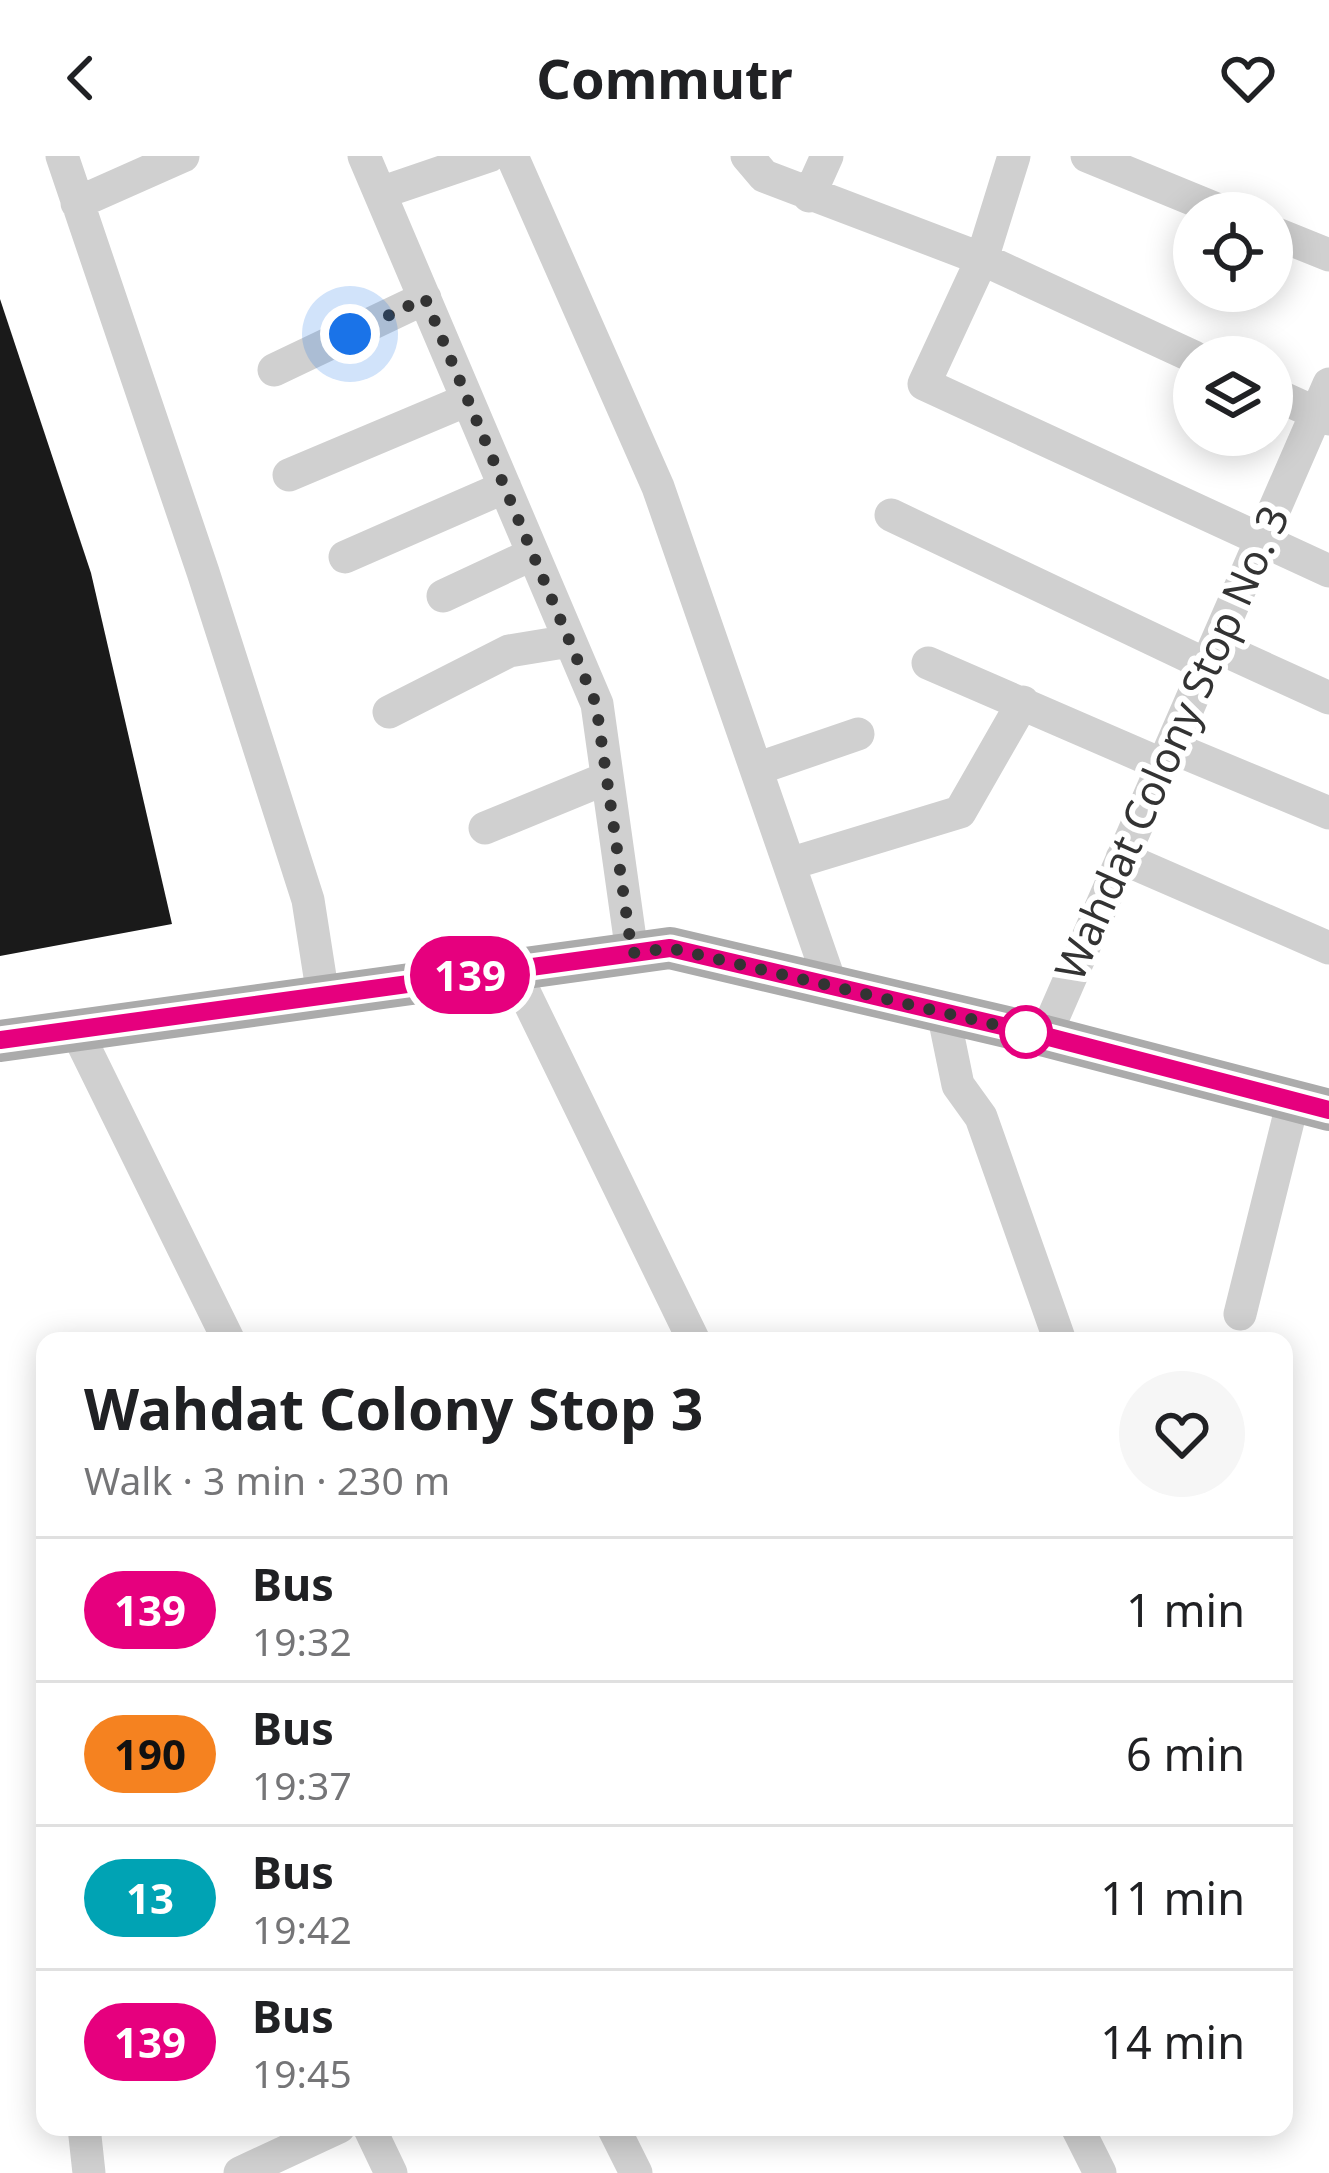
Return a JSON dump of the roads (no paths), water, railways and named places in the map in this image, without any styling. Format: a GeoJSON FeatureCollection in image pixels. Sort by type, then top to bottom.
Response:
{"type":"FeatureCollection","features":[{"type":"Feature","properties":{"kind":"main road"},"geometry":{"type":"LineString","coordinates":[[0,1040],[670,948],[1045,1036],[1311,1106]]}},
{"type":"Feature","properties":{"kind":"street"},"geometry":{"type":"LineString","coordinates":[[62,156],[308,900],[323,996]]}},
{"type":"Feature","properties":{"kind":"street"},"geometry":{"type":"LineString","coordinates":[[77,202],[183,156]]}},
{"type":"Feature","properties":{"kind":"street"},"geometry":{"type":"LineString","coordinates":[[364,156],[596,704],[632,953]]}},
{"type":"Feature","properties":{"kind":"street"},"geometry":{"type":"LineString","coordinates":[[380,193],[489,156]]}},
{"type":"Feature","properties":{"kind":"street"},"geometry":{"type":"LineString","coordinates":[[512,156],[658,487],[831,985]]}},
{"type":"Feature","properties":{"kind":"street"},"geometry":{"type":"LineString","coordinates":[[747,156],[764,176],[982,259],[1173,347]]}},
{"type":"Feature","properties":{"kind":"street"},"geometry":{"type":"LineString","coordinates":[[809,196],[827,156]]}},
{"type":"Feature","properties":{"kind":"street"},"geometry":{"type":"LineString","coordinates":[[1014,156],[982,259],[924,384],[1329,571]]}},
{"type":"Feature","properties":{"kind":"street"},"geometry":{"type":"LineString","coordinates":[[1087,156],[1175,192]]}},
{"type":"Feature","properties":{"kind":"street"},"geometry":{"type":"LineString","coordinates":[[1293,240],[1329,255]]}},
{"type":"Feature","properties":{"kind":"street"},"geometry":{"type":"LineString","coordinates":[[274,370],[425,298]]}},
{"type":"Feature","properties":{"kind":"street"},"geometry":{"type":"LineString","coordinates":[[1293,398],[1325,406]]}},
{"type":"Feature","properties":{"kind":"street"},"geometry":{"type":"LineString","coordinates":[[290,475],[467,400]]}},
{"type":"Feature","properties":{"kind":"street","name":"Wahdat Colony Stop No. 3"},"geometry":{"type":"LineString","coordinates":[[1045,1036],[1260,541],[1325,406]]}},
{"type":"Feature","properties":{"kind":"street"},"geometry":{"type":"LineString","coordinates":[[345,557],[505,487]]}},
{"type":"Feature","properties":{"kind":"street"},"geometry":{"type":"LineString","coordinates":[[892,514],[1211,655],[1329,698]]}},
{"type":"Feature","properties":{"kind":"street"},"geometry":{"type":"LineString","coordinates":[[443,596],[533,554]]}},
{"type":"Feature","properties":{"kind":"street"},"geometry":{"type":"LineString","coordinates":[[389,712],[509,651],[570,641]]}},
{"type":"Feature","properties":{"kind":"street"},"geometry":{"type":"LineString","coordinates":[[928,663],[1329,813]]}},
{"type":"Feature","properties":{"kind":"street"},"geometry":{"type":"LineString","coordinates":[[789,864],[960,812],[1023,702]]}},
{"type":"Feature","properties":{"kind":"street"},"geometry":{"type":"LineString","coordinates":[[756,769],[859,734]]}},
{"type":"Feature","properties":{"kind":"street"},"geometry":{"type":"LineString","coordinates":[[485,828],[607,778]]}},
{"type":"Feature","properties":{"kind":"street"},"geometry":{"type":"LineString","coordinates":[[1122,858],[1329,948]]}},
{"type":"Feature","properties":{"kind":"street"},"geometry":{"type":"LineString","coordinates":[[513,969],[690,1332]]}},
{"type":"Feature","properties":{"kind":"street"},"geometry":{"type":"LineString","coordinates":[[943,1012],[958,1084],[981,1117],[1057,1332]]}},
{"type":"Feature","properties":{"kind":"street"},"geometry":{"type":"LineString","coordinates":[[76,1030],[225,1332]]}},
{"type":"Feature","properties":{"kind":"street"},"geometry":{"type":"LineString","coordinates":[[1240,1314],[1311,1106]]}},
{"type":"Feature","properties":{"kind":"street"},"geometry":{"type":"LineString","coordinates":[[85,2136],[88,2173]]}},
{"type":"Feature","properties":{"kind":"street"},"geometry":{"type":"LineString","coordinates":[[240,2173],[320,2136]]}},
{"type":"Feature","properties":{"kind":"street"},"geometry":{"type":"LineString","coordinates":[[374,2136],[392,2173]]}},
{"type":"Feature","properties":{"kind":"street"},"geometry":{"type":"LineString","coordinates":[[618,2136],[636,2173]]}},
{"type":"Feature","properties":{"kind":"street"},"geometry":{"type":"LineString","coordinates":[[1082,2136],[1100,2173]]}}]}
